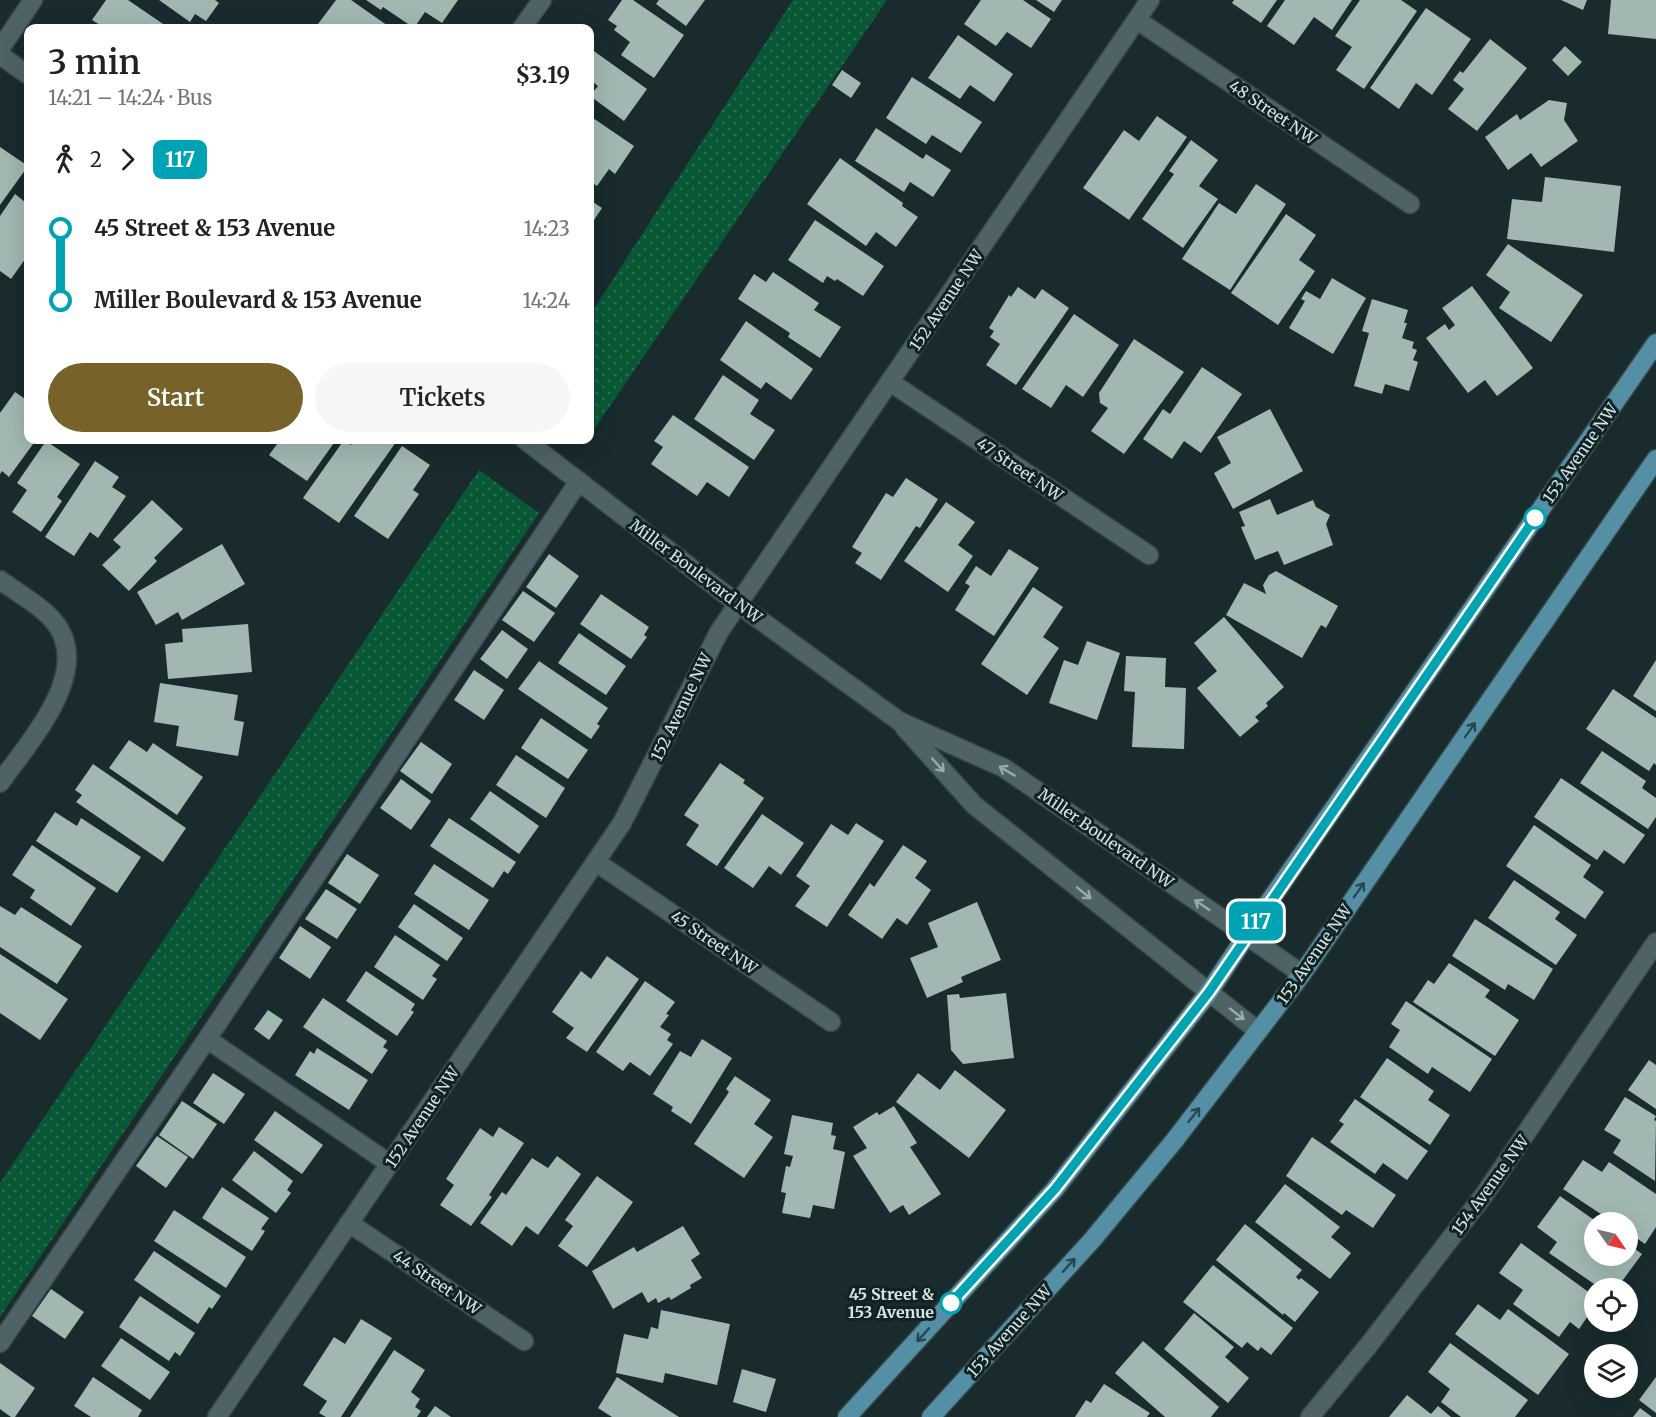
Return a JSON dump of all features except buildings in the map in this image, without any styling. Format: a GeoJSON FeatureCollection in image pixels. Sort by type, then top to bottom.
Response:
{"type":"FeatureCollection","features":[{"type":"Feature","properties":{"kind":"main road","name":"153 Avenue NW"},"geometry":{"type":"LineString","coordinates":[[847,1417],[1055,1189],[1209,992],[1656,343]]}},
{"type":"Feature","properties":{"kind":"main road","name":"153 Avenue NW"},"geometry":{"type":"LineString","coordinates":[[931,1417],[1093,1239],[1174,1141],[1302,974],[1656,459]]}},
{"type":"Feature","properties":{"kind":"street"},"geometry":{"type":"LineString","coordinates":[[0,48],[33,0]]}},
{"type":"Feature","properties":{"kind":"street"},"geometry":{"type":"LineString","coordinates":[[525,24],[542,0]]}},
{"type":"Feature","properties":{"kind":"street","name":"152 Avenue NW"},"geometry":{"type":"LineString","coordinates":[[217,1417],[596,862],[635,799],[711,646],[738,604],[1150,0]]}},
{"type":"Feature","properties":{"kind":"street","name":"48 Street NW"},"geometry":{"type":"LineString","coordinates":[[1137,20],[1410,204]]}},
{"type":"Feature","properties":{"kind":"street"},"geometry":{"type":"LineString","coordinates":[[0,55],[24,72]]}},
{"type":"Feature","properties":{"kind":"street","name":"47 Street NW"},"geometry":{"type":"LineString","coordinates":[[890,382],[1149,555]]}},
{"type":"Feature","properties":{"kind":"street","name":"Miller Boulevard NW"},"geometry":{"type":"LineString","coordinates":[[530,444],[738,604],[899,721],[1004,768],[1302,974]]}},
{"type":"Feature","properties":{"kind":"street"},"geometry":{"type":"LineString","coordinates":[[0,1343],[207,1039],[579,482]]}},
{"type":"Feature","properties":{"kind":"street"},"geometry":{"type":"LineString","coordinates":[[0,580],[50,616],[61,633],[67,668],[63,687],[53,705],[0,783]]}},
{"type":"Feature","properties":{"kind":"street","name":"Miller Boulevard NW"},"geometry":{"type":"LineString","coordinates":[[899,721],[974,805],[1258,1031]]}},
{"type":"Feature","properties":{"kind":"street","name":"45 Street NW"},"geometry":{"type":"LineString","coordinates":[[596,862],[831,1022]]}},
{"type":"Feature","properties":{"kind":"street","name":"154 Avenue NW"},"geometry":{"type":"LineString","coordinates":[[1310,1417],[1368,1346],[1484,1195],[1656,942]]}},
{"type":"Feature","properties":{"kind":"street"},"geometry":{"type":"LineString","coordinates":[[207,1039],[390,1164]]}},
{"type":"Feature","properties":{"kind":"street","name":"44 Street NW"},"geometry":{"type":"LineString","coordinates":[[349,1223],[525,1341]]}},
{"type":"Feature","properties":{"kind":"green space"},"geometry":{"type":"Polygon","coordinates":[[[793,0],[887,0],[595,428],[594,309],[793,0]]]}},
{"type":"Feature","properties":{"kind":"green space"},"geometry":{"type":"Polygon","coordinates":[[[479,470],[539,513],[0,1317],[0,1183],[479,470]]]}},
{"type":"Feature","properties":{"kind":"bus line","name":"117"},"geometry":{"type":"LineString","coordinates":[[951,1303],[1055,1189],[1209,992],[1535,518]]}},
{"type":"Feature","properties":{"kind":"place","name":"45 Street & 153 Avenue"},"geometry":{"type":"Point","coordinates":[951,1303]}}]}
